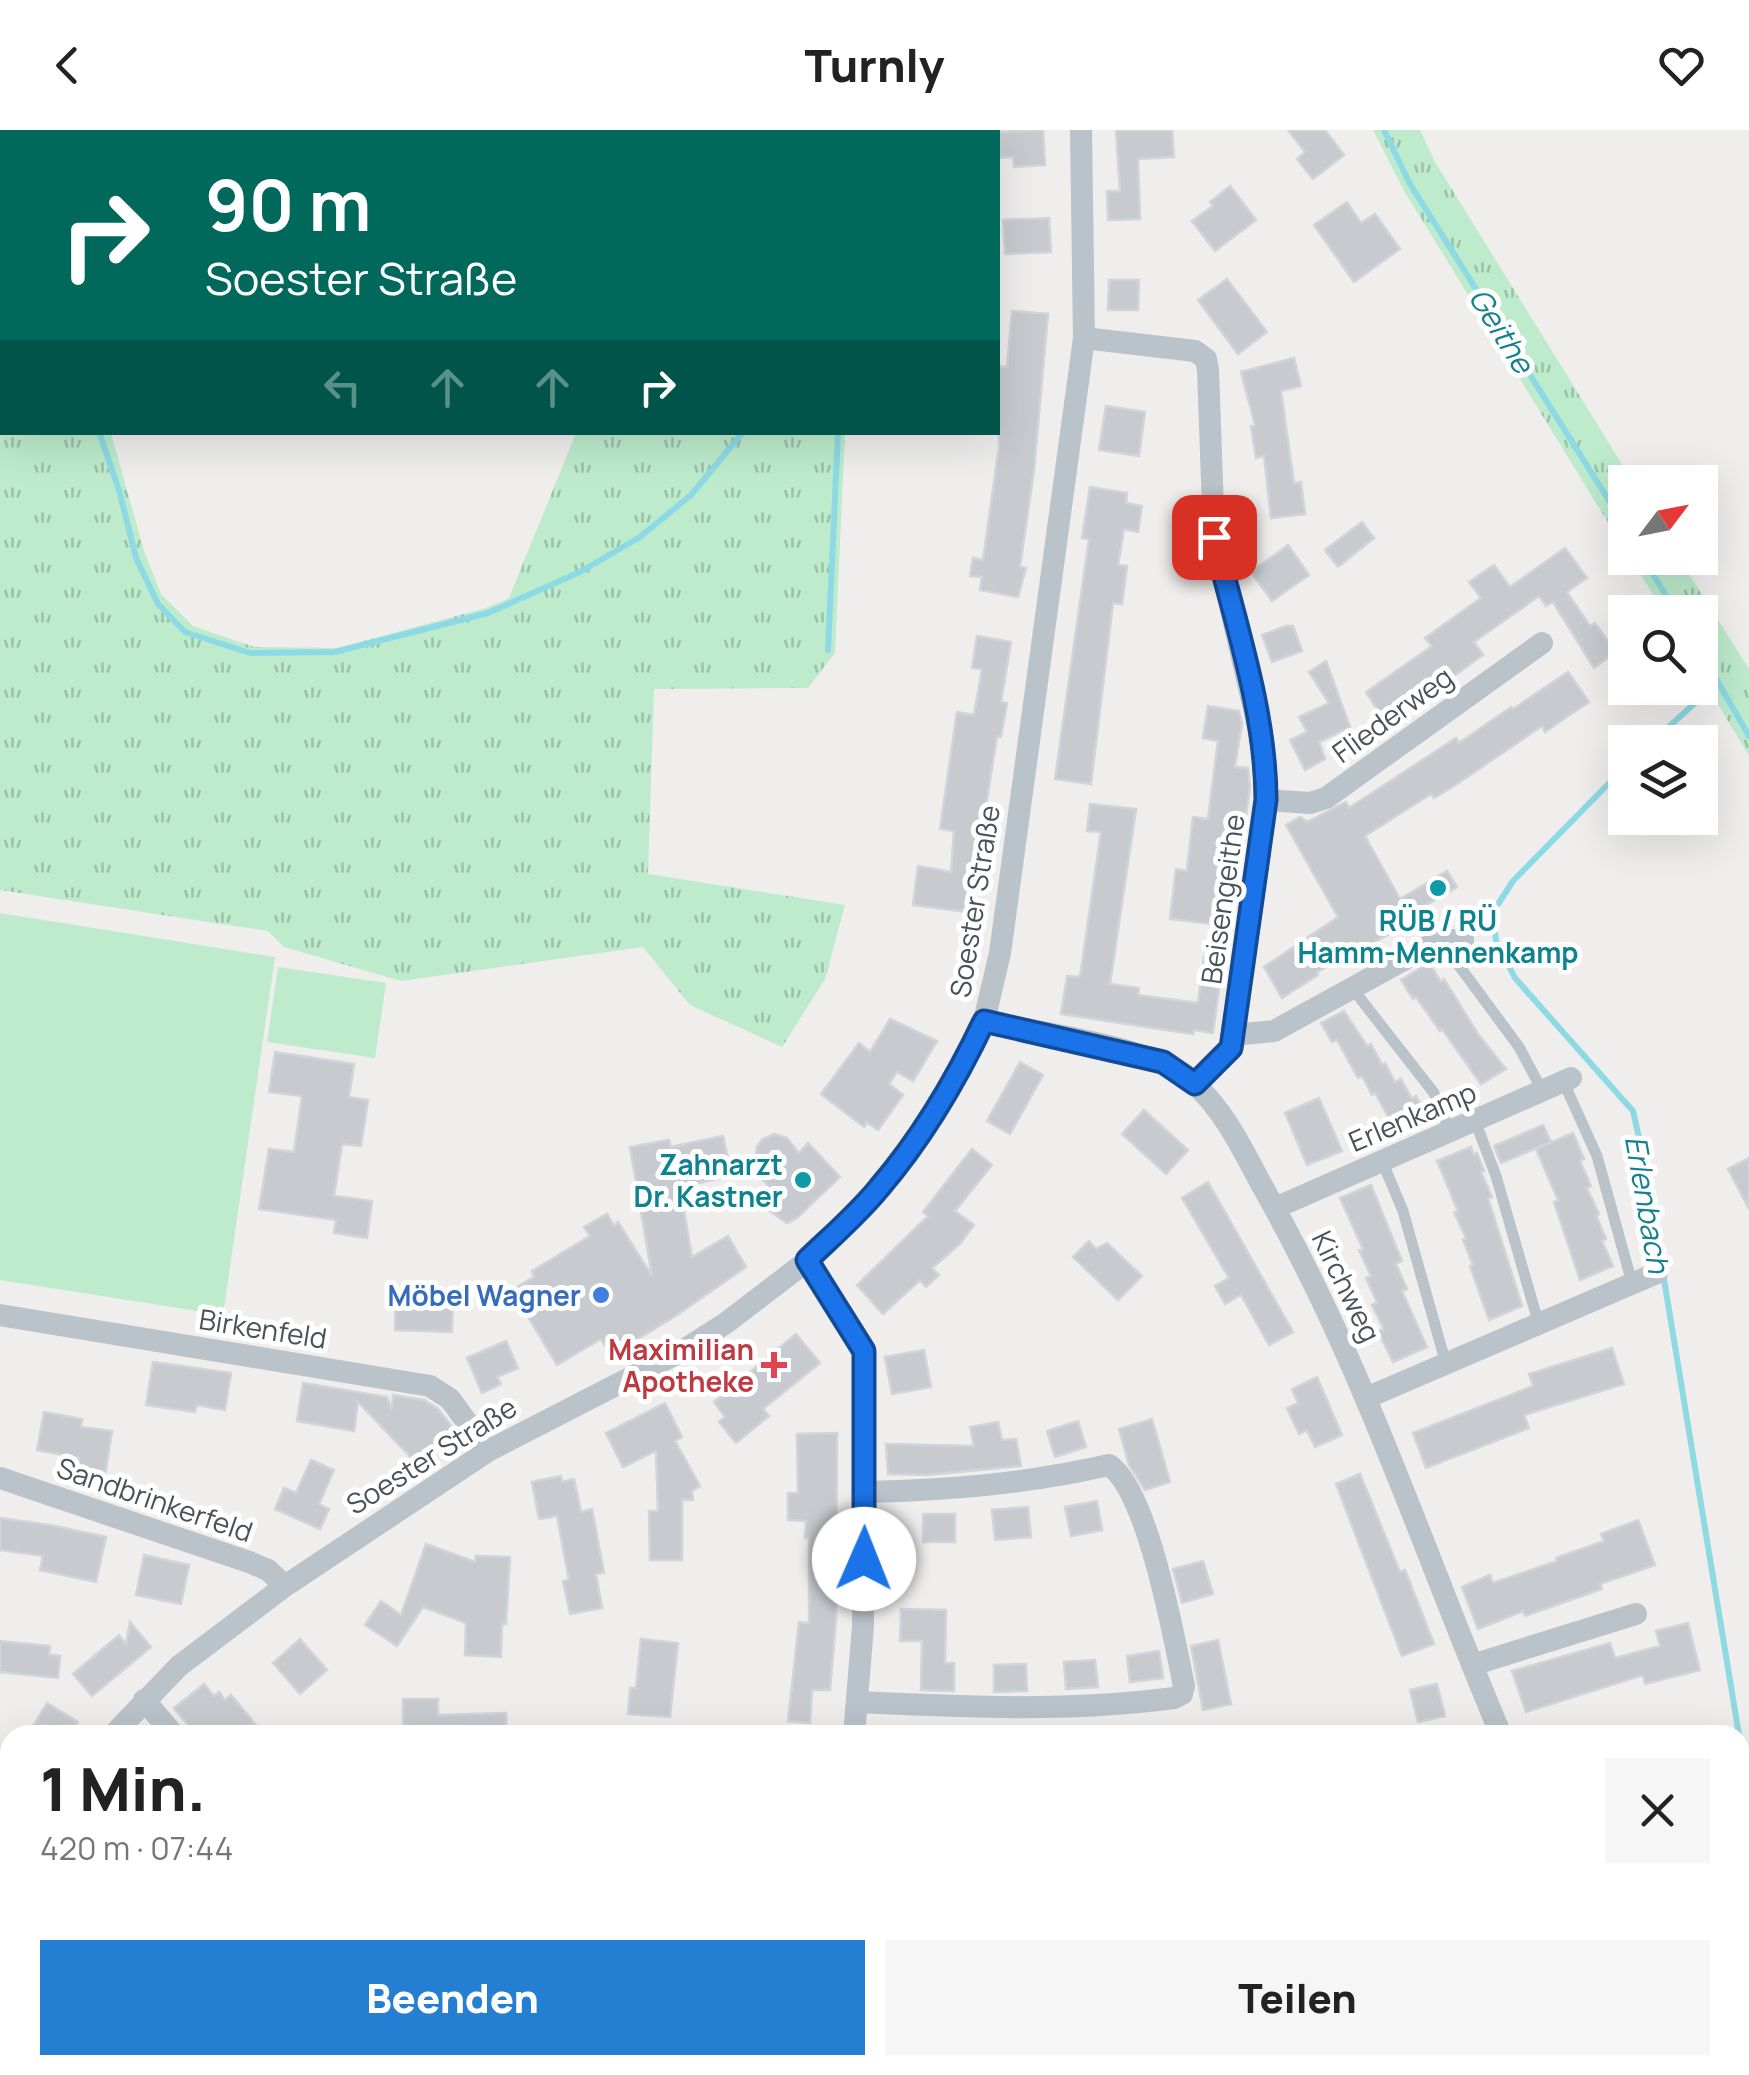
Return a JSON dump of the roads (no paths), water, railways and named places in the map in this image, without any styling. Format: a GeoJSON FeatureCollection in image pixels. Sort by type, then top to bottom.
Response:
{"type":"FeatureCollection","features":[{"type":"Feature","properties":{"kind":"street","name":"Soester Straße"},"geometry":{"type":"LineString","coordinates":[[123,1725],[144,1700],[207,1644],[285,1586],[488,1451],[668,1359],[726,1323],[807,1260],[878,1189],[916,1140],[961,1070],[984,1021],[1003,934],[1084,338],[1081,130]]}},
{"type":"Feature","properties":{"kind":"street","name":"Beisengeithe"},"geometry":{"type":"LineString","coordinates":[[1084,338],[1192,350],[1206,359],[1214,537],[1262,740],[1266,800],[1231,1048],[1195,1084]]}},
{"type":"Feature","properties":{"kind":"street","name":"Fliederweg"},"geometry":{"type":"LineString","coordinates":[[1266,800],[1310,803],[1326,798],[1542,643]]}},
{"type":"Feature","properties":{"kind":"street"},"geometry":{"type":"LineString","coordinates":[[1233,1034],[1274,1032],[1352,988],[1452,940]]}},
{"type":"Feature","properties":{"kind":"street","name":"Kirchweg"},"geometry":{"type":"LineString","coordinates":[[984,1021],[1163,1062],[1195,1084],[1234,1136],[1320,1293],[1497,1725]]}},
{"type":"Feature","properties":{"kind":"street","name":"Erlenkamp"},"geometry":{"type":"LineString","coordinates":[[1274,1208],[1560,1084]]}},
{"type":"Feature","properties":{"kind":"street"},"geometry":{"type":"LineString","coordinates":[[807,1260],[864,1351],[865,1492],[855,1725]]}},
{"type":"Feature","properties":{"kind":"street"},"geometry":{"type":"LineString","coordinates":[[1366,1398],[1657,1274]]}},
{"type":"Feature","properties":{"kind":"street","name":"Birkenfeld"},"geometry":{"type":"LineString","coordinates":[[0,1314],[430,1386],[450,1399],[488,1451]]}},
{"type":"Feature","properties":{"kind":"street"},"geometry":{"type":"LineString","coordinates":[[858,1702],[1065,1708],[1174,1698],[1182,1694],[1184,1686],[1166,1599],[1139,1514],[1128,1484],[1108,1465],[1034,1482],[865,1492]]}},
{"type":"Feature","properties":{"kind":"street","name":"Sandbrinkerfeld"},"geometry":{"type":"LineString","coordinates":[[0,1478],[248,1562],[268,1570],[285,1586]]}},
{"type":"Feature","properties":{"kind":"street"},"geometry":{"type":"LineString","coordinates":[[1472,1665],[1636,1614]]}},
{"type":"Feature","properties":{"kind":"street"},"geometry":{"type":"LineString","coordinates":[[144,1700],[165,1725]]}},
{"type":"Feature","properties":{"kind":"lane"},"geometry":{"type":"LineString","coordinates":[[1452,940],[1518,1047],[1560,1084],[1597,1156],[1632,1283]]}},
{"type":"Feature","properties":{"kind":"lane"},"geometry":{"type":"LineString","coordinates":[[1352,988],[1434,1094],[1450,1132]]}},
{"type":"Feature","properties":{"kind":"lane"},"geometry":{"type":"LineString","coordinates":[[1475,1122],[1496,1176],[1538,1325]]}},
{"type":"Feature","properties":{"kind":"lane"},"geometry":{"type":"LineString","coordinates":[[1382,1161],[1404,1211],[1446,1364]]}},
{"type":"Feature","properties":{"kind":"waterway","name":"Geithe"},"geometry":{"type":"LineString","coordinates":[[1384,130],[1410,184],[1608,499]]}},
{"type":"Feature","properties":{"kind":"waterway"},"geometry":{"type":"LineString","coordinates":[[100,435],[136,558],[158,604],[185,632],[250,653],[335,652],[488,613],[580,572],[640,537],[691,495],[741,435]]}},
{"type":"Feature","properties":{"kind":"waterway"},"geometry":{"type":"LineString","coordinates":[[828,650],[838,435]]}},
{"type":"Feature","properties":{"kind":"waterway","name":"Geithe"},"geometry":{"type":"LineString","coordinates":[[1653,575],[1666,595]]}},
{"type":"Feature","properties":{"kind":"waterway","name":"Geithe"},"geometry":{"type":"LineString","coordinates":[[1718,682],[1749,736]]}},
{"type":"Feature","properties":{"kind":"waterway","name":"Erlenbach"},"geometry":{"type":"LineString","coordinates":[[1671,725],[1693,705]]}},
{"type":"Feature","properties":{"kind":"waterway","name":"Erlenbach"},"geometry":{"type":"LineString","coordinates":[[1608,784],[1513,881],[1493,912],[1496,941],[1515,978],[1633,1111],[1737,1725]]}},
{"type":"Feature","properties":{"kind":"place","name":"RÜB / RÜ Hamm-Mennenkamp"},"geometry":{"type":"Point","coordinates":[1438,888]}},
{"type":"Feature","properties":{"kind":"place","name":"Zahnarzt Dr. Kastner"},"geometry":{"type":"Point","coordinates":[803,1180]}},
{"type":"Feature","properties":{"kind":"place","name":"Möbel Wagner"},"geometry":{"type":"Point","coordinates":[601,1295]}},
{"type":"Feature","properties":{"kind":"place","name":"Maximilian Apotheke"},"geometry":{"type":"Point","coordinates":[774,1365]}}]}
